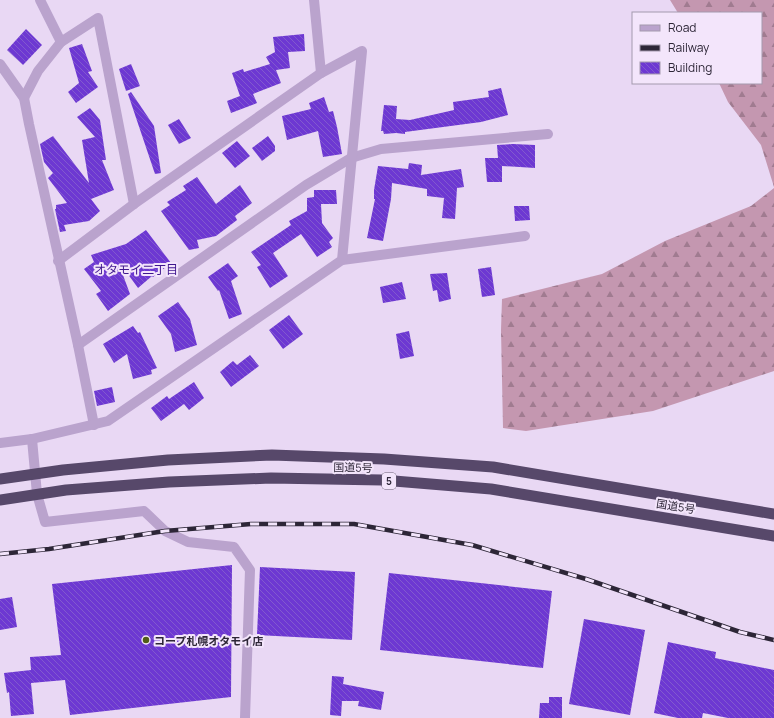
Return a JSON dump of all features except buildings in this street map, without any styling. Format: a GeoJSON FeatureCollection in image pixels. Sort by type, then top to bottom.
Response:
{"type":"FeatureCollection","features":[{"type":"Feature","properties":{"kind":"highway","name":"国道5号"},"geometry":{"type":"LineString","coordinates":[[0,479],[63,470],[168,460],[272,455],[384,459],[493,467],[774,514]]}},
{"type":"Feature","properties":{"kind":"highway","name":"国道5号"},"geometry":{"type":"LineString","coordinates":[[0,500],[74,490],[184,482],[271,478],[382,480],[491,489],[774,536]]}},
{"type":"Feature","properties":{"kind":"street"},"geometry":{"type":"LineString","coordinates":[[40,0],[61,42]]}},
{"type":"Feature","properties":{"kind":"street"},"geometry":{"type":"LineString","coordinates":[[314,0],[321,73]]}},
{"type":"Feature","properties":{"kind":"street"},"geometry":{"type":"LineString","coordinates":[[24,98],[38,71],[61,42],[98,18],[134,204]]}},
{"type":"Feature","properties":{"kind":"street"},"geometry":{"type":"LineString","coordinates":[[58,261],[134,204],[321,73],[362,51],[342,260]]}},
{"type":"Feature","properties":{"kind":"street"},"geometry":{"type":"LineString","coordinates":[[0,64],[24,98],[94,425]]}},
{"type":"Feature","properties":{"kind":"street"},"geometry":{"type":"LineString","coordinates":[[78,346],[306,185],[352,158],[381,149],[548,134]]}},
{"type":"Feature","properties":{"kind":"street"},"geometry":{"type":"LineString","coordinates":[[0,443],[32,439],[108,421],[342,260],[525,236]]}},
{"type":"Feature","properties":{"kind":"street"},"geometry":{"type":"LineString","coordinates":[[32,439],[37,494],[45,522],[144,511],[165,531],[188,542],[234,547],[250,570],[245,718]]}},
{"type":"Feature","properties":{"kind":"green space"},"geometry":{"type":"Polygon","coordinates":[[[670,0],[774,0],[774,187],[761,145],[728,102],[719,84],[762,84],[762,12],[677,12],[670,0]]]}},
{"type":"Feature","properties":{"kind":"green space"},"geometry":{"type":"Polygon","coordinates":[[[774,188],[774,371],[653,411],[526,431],[503,428],[501,330],[502,299],[602,274],[665,241],[751,206],[774,188]]]}},
{"type":"Feature","properties":{"kind":"railway"},"geometry":{"type":"LineString","coordinates":[[0,554],[49,549],[165,531],[251,524],[354,524],[472,545],[586,579],[740,632],[774,640]]}},
{"type":"Feature","properties":{"kind":"place","name":"コープ札幌オタモイ店"},"geometry":{"type":"Point","coordinates":[146,640]}},
{"type":"Feature","properties":{"kind":"district","name":"オタモイ二丁目"},"geometry":{"type":"Point","coordinates":[136,269]}}]}
